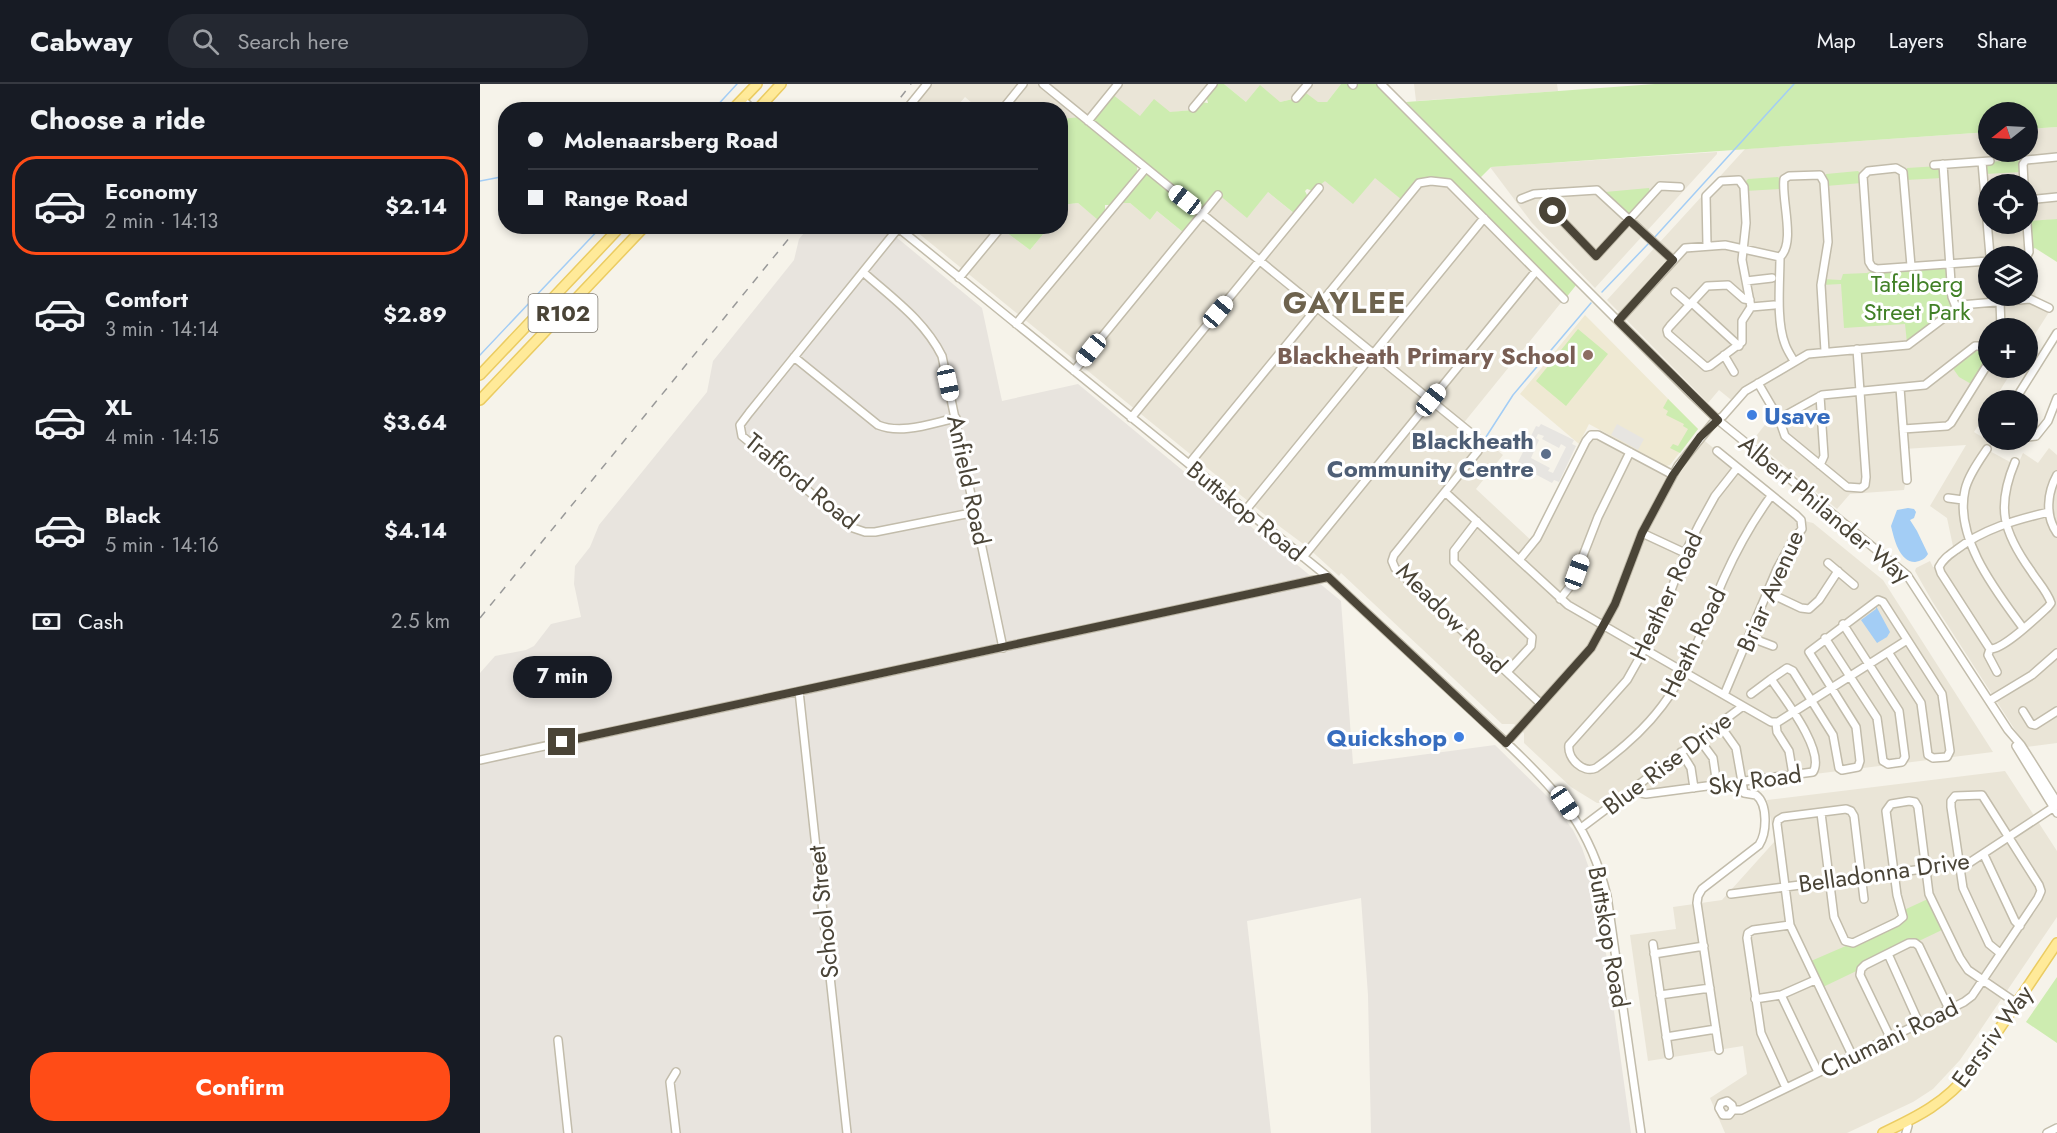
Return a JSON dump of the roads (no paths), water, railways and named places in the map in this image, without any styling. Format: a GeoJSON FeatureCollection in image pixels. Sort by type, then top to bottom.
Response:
{"type":"FeatureCollection","features":[{"type":"Feature","properties":{"kind":"main road"},"geometry":{"type":"LineString","coordinates":[[739,102],[756,84]]}},
{"type":"Feature","properties":{"kind":"main road"},"geometry":{"type":"LineString","coordinates":[[763,102],[781,84]]}},
{"type":"Feature","properties":{"kind":"main road","name":"R102"},"geometry":{"type":"LineString","coordinates":[[480,375],[613,234]]}},
{"type":"Feature","properties":{"kind":"main road","name":"R102"},"geometry":{"type":"LineString","coordinates":[[480,400],[637,234]]}},
{"type":"Feature","properties":{"kind":"main road","name":"Eersriv Way"},"geometry":{"type":"LineString","coordinates":[[1883,1133],[1928,1111],[1956,1089],[1971,1071],[2015,1001],[2057,943]]}},
{"type":"Feature","properties":{"kind":"main road","name":"Eersriv Way"},"geometry":{"type":"LineString","coordinates":[[1894,1133],[1907,1130],[1941,1107],[1965,1084],[2057,950]]}},
{"type":"Feature","properties":{"kind":"street"},"geometry":{"type":"LineString","coordinates":[[912,102],[927,84]]}},
{"type":"Feature","properties":{"kind":"street"},"geometry":{"type":"LineString","coordinates":[[1008,102],[1023,84]]}},
{"type":"Feature","properties":{"kind":"street","name":"Meadow Road"},"geometry":{"type":"LineString","coordinates":[[1042,84],[1064,102]]}},
{"type":"Feature","properties":{"kind":"street"},"geometry":{"type":"LineString","coordinates":[[1088,121],[1118,84]]}},
{"type":"Feature","properties":{"kind":"street"},"geometry":{"type":"LineString","coordinates":[[1193,108],[1213,84]]}},
{"type":"Feature","properties":{"kind":"street"},"geometry":{"type":"LineString","coordinates":[[1296,98],[1308,84]]}},
{"type":"Feature","properties":{"kind":"street","name":"Albert Philander Way"},"geometry":{"type":"LineString","coordinates":[[1381,84],[1718,420],[1907,575],[2008,730],[2021,745],[2056,807]]}},
{"type":"Feature","properties":{"kind":"street"},"geometry":{"type":"LineString","coordinates":[[742,99],[746,102]]}},
{"type":"Feature","properties":{"kind":"street","name":"Meadow Road"},"geometry":{"type":"LineString","coordinates":[[1068,105],[1477,438],[1480,442],[1478,451],[1394,555],[1393,564],[1541,704]]}},
{"type":"Feature","properties":{"kind":"street"},"geometry":{"type":"LineString","coordinates":[[2024,174],[2023,164],[2026,160],[2057,157]]}},
{"type":"Feature","properties":{"kind":"street"},"geometry":{"type":"LineString","coordinates":[[1934,165],[1986,162],[1989,246]]}},
{"type":"Feature","properties":{"kind":"street"},"geometry":{"type":"LineString","coordinates":[[1943,164],[1952,297],[1956,307]]}},
{"type":"Feature","properties":{"kind":"street"},"geometry":{"type":"LineString","coordinates":[[1016,324],[1146,168]]}},
{"type":"Feature","properties":{"kind":"street"},"geometry":{"type":"LineString","coordinates":[[1911,266],[1904,176],[1901,170],[1894,168],[1870,170],[1863,177],[1869,262],[1872,267],[1911,266],[1978,260]]}},
{"type":"Feature","properties":{"kind":"street"},"geometry":{"type":"LineString","coordinates":[[1794,361],[1782,334],[1779,281],[1780,257],[1784,252],[1787,238],[1784,179],[1789,176],[1820,175],[1824,185],[1828,242],[1821,285],[1826,351]]}},
{"type":"Feature","properties":{"kind":"street"},"geometry":{"type":"LineString","coordinates":[[1189,465],[1415,186],[1423,181],[1449,183],[1564,299]]}},
{"type":"Feature","properties":{"kind":"street"},"geometry":{"type":"LineString","coordinates":[[1707,246],[1705,199],[1719,183],[1741,181],[1744,187],[1746,228],[1742,261],[1750,303],[1742,321],[1743,341],[1710,366],[1705,367],[1668,334],[1667,330],[1707,286],[1730,286],[1750,303],[1774,305]]}},
{"type":"Feature","properties":{"kind":"street"},"geometry":{"type":"LineString","coordinates":[[1548,193],[1551,208],[1599,258],[1660,186],[1680,187]]}},
{"type":"Feature","properties":{"kind":"street"},"geometry":{"type":"LineString","coordinates":[[1131,418],[1319,188]]}},
{"type":"Feature","properties":{"kind":"street"},"geometry":{"type":"LineString","coordinates":[[1521,199],[1534,194],[1595,190],[1673,260]]}},
{"type":"Feature","properties":{"kind":"street"},"geometry":{"type":"LineString","coordinates":[[1074,371],[1218,195]]}},
{"type":"Feature","properties":{"kind":"street"},"geometry":{"type":"LineString","coordinates":[[2038,199],[2057,197]]}},
{"type":"Feature","properties":{"kind":"street"},"geometry":{"type":"LineString","coordinates":[[1245,511],[1484,218]]}},
{"type":"Feature","properties":{"kind":"street","name":"Trafford Road"},"geometry":{"type":"LineString","coordinates":[[893,234],[740,425],[742,436],[839,517],[859,530],[875,532],[976,512]]}},
{"type":"Feature","properties":{"kind":"street","name":"Buttskop Road"},"geometry":{"type":"LineString","coordinates":[[906,234],[1328,577],[1552,787],[1581,828],[1594,855],[1606,896],[1641,1133]]}},
{"type":"Feature","properties":{"kind":"street"},"geometry":{"type":"LineString","coordinates":[[959,278],[995,234]]}},
{"type":"Feature","properties":{"kind":"street"},"geometry":{"type":"LineString","coordinates":[[1618,321],[1685,248],[1725,245],[1780,257]]}},
{"type":"Feature","properties":{"kind":"street"},"geometry":{"type":"LineString","coordinates":[[1303,557],[1536,271]]}},
{"type":"Feature","properties":{"kind":"street","name":"Anfield Road"},"geometry":{"type":"LineString","coordinates":[[863,272],[920,322],[935,341],[945,365],[1003,648]]}},
{"type":"Feature","properties":{"kind":"street"},"geometry":{"type":"LineString","coordinates":[[1746,281],[1772,278]]}},
{"type":"Feature","properties":{"kind":"street"},"geometry":{"type":"LineString","coordinates":[[1675,292],[1739,346]]}},
{"type":"Feature","properties":{"kind":"street"},"geometry":{"type":"LineString","coordinates":[[2038,302],[2049,308]]}},
{"type":"Feature","properties":{"kind":"street"},"geometry":{"type":"LineString","coordinates":[[1506,743],[1584,657],[1604,626],[1642,533],[1673,475],[1700,437],[1743,393],[1808,354],[1908,345],[1956,307],[1978,304]]}},
{"type":"Feature","properties":{"kind":"street"},"geometry":{"type":"LineString","coordinates":[[2021,390],[2057,333]]}},
{"type":"Feature","properties":{"kind":"street"},"geometry":{"type":"LineString","coordinates":[[1779,419],[1820,396],[1925,385],[1978,346]]}},
{"type":"Feature","properties":{"kind":"street"},"geometry":{"type":"LineString","coordinates":[[1758,383],[1779,419],[1785,436],[1847,487],[1861,488],[1866,485],[1857,349]]}},
{"type":"Feature","properties":{"kind":"street"},"geometry":{"type":"LineString","coordinates":[[1724,355],[1734,372]]}},
{"type":"Feature","properties":{"kind":"street"},"geometry":{"type":"LineString","coordinates":[[794,357],[878,425],[885,428],[897,430],[956,418]]}},
{"type":"Feature","properties":{"kind":"street"},"geometry":{"type":"LineString","coordinates":[[1903,429],[1947,426],[1979,378]]}},
{"type":"Feature","properties":{"kind":"street"},"geometry":{"type":"LineString","coordinates":[[1900,388],[1907,480]]}},
{"type":"Feature","properties":{"kind":"street"},"geometry":{"type":"LineString","coordinates":[[1820,396],[1824,456],[1820,465]]}},
{"type":"Feature","properties":{"kind":"street"},"geometry":{"type":"LineString","coordinates":[[2038,434],[2045,425],[2057,398]]}},
{"type":"Feature","properties":{"kind":"street"},"geometry":{"type":"LineString","coordinates":[[1519,560],[1537,538],[1586,441],[1593,434],[1673,475]]}},
{"type":"Feature","properties":{"kind":"street"},"geometry":{"type":"LineString","coordinates":[[1986,450],[1965,487],[1964,520],[1970,539],[1993,586],[2023,627]]}},
{"type":"Feature","properties":{"kind":"street","name":"Briar Avenue"},"geometry":{"type":"LineString","coordinates":[[1717,451],[1796,515],[1802,524],[1800,533],[1786,551],[1767,592],[1724,695]]}},
{"type":"Feature","properties":{"kind":"street"},"geometry":{"type":"LineString","coordinates":[[1560,599],[1572,584],[1598,517],[1630,452]]}},
{"type":"Feature","properties":{"kind":"street"},"geometry":{"type":"LineString","coordinates":[[1990,649],[1996,649],[2048,608],[2051,603],[2015,548],[2007,524],[2003,507],[2007,483],[2015,462]]}},
{"type":"Feature","properties":{"kind":"street","name":"Heather Road"},"geometry":{"type":"LineString","coordinates":[[1568,748],[1627,680],[1658,625],[1685,553],[1715,495],[1737,468]]}},
{"type":"Feature","properties":{"kind":"street"},"geometry":{"type":"LineString","coordinates":[[2057,475],[2049,495],[2049,512],[2057,533]]}},
{"type":"Feature","properties":{"kind":"street"},"geometry":{"type":"LineString","coordinates":[[1445,492],[1560,599],[1743,706]]}},
{"type":"Feature","properties":{"kind":"street","name":"Heath Road"},"geometry":{"type":"LineString","coordinates":[[1568,748],[1571,756],[1584,769],[1591,771],[1642,729],[1662,706],[1697,645],[1739,546],[1754,519],[1771,496]]}},
{"type":"Feature","properties":{"kind":"street"},"geometry":{"type":"LineString","coordinates":[[1948,498],[1963,500]]}},
{"type":"Feature","properties":{"kind":"street"},"geometry":{"type":"LineString","coordinates":[[1990,649],[1939,567],[1943,560],[1970,539],[2007,524],[2049,512]]}},
{"type":"Feature","properties":{"kind":"street"},"geometry":{"type":"LineString","coordinates":[[1477,522],[1454,551],[1454,562],[1532,637],[1532,646],[1507,672]]}},
{"type":"Feature","properties":{"kind":"street"},"geometry":{"type":"LineString","coordinates":[[1642,533],[1685,553]]}},
{"type":"Feature","properties":{"kind":"street"},"geometry":{"type":"LineString","coordinates":[[1828,563],[1854,585]]}},
{"type":"Feature","properties":{"kind":"street"},"geometry":{"type":"LineString","coordinates":[[1767,592],[1801,608],[1809,609],[1819,600],[1838,571]]}},
{"type":"Feature","properties":{"kind":"street"},"geometry":{"type":"LineString","coordinates":[[480,760],[1328,577]]}},
{"type":"Feature","properties":{"kind":"street"},"geometry":{"type":"LineString","coordinates":[[1751,694],[1784,669],[1790,669],[1833,735],[1838,767],[1842,770],[1858,767],[1860,761],[1856,727],[1809,653],[1843,624],[1879,600],[1883,602],[1943,696],[1950,751],[1947,757],[1929,756],[1921,703],[1888,652]]}},
{"type":"Feature","properties":{"kind":"street"},"geometry":{"type":"LineString","coordinates":[[1825,638],[1877,718],[1883,761],[1888,764],[1902,762],[1905,757],[1899,711],[1843,624]]}},
{"type":"Feature","properties":{"kind":"street","name":"Heath Road"},"geometry":{"type":"LineString","coordinates":[[1749,637],[1773,645]]}},
{"type":"Feature","properties":{"kind":"street"},"geometry":{"type":"LineString","coordinates":[[1793,775],[1790,754],[1777,732],[1776,723],[1907,640]]}},
{"type":"Feature","properties":{"kind":"street"},"geometry":{"type":"LineString","coordinates":[[1990,649],[1988,655],[1997,672]]}},
{"type":"Feature","properties":{"kind":"street"},"geometry":{"type":"LineString","coordinates":[[1989,701],[2032,675],[2057,653]]}},
{"type":"Feature","properties":{"kind":"street"},"geometry":{"type":"LineString","coordinates":[[1771,679],[1793,713]]}},
{"type":"Feature","properties":{"kind":"street","name":"School Street"},"geometry":{"type":"LineString","coordinates":[[799,691],[847,1133]]}},
{"type":"Feature","properties":{"kind":"street","name":"Blue Rise Drive"},"geometry":{"type":"LineString","coordinates":[[1581,828],[1743,706],[1776,723]]}},
{"type":"Feature","properties":{"kind":"street"},"geometry":{"type":"LineString","coordinates":[[2023,711],[2033,725],[2056,714]]}},
{"type":"Feature","properties":{"kind":"street","name":"Sky Road"},"geometry":{"type":"LineString","coordinates":[[1636,786],[1644,794],[1811,772],[1815,767],[1811,742],[1793,713]]}},
{"type":"Feature","properties":{"kind":"street"},"geometry":{"type":"LineString","coordinates":[[1719,724],[1736,748],[1744,793],[1756,795],[1762,802],[1765,823],[1764,836],[1759,845],[1704,886],[1697,903],[1719,1050]]}},
{"type":"Feature","properties":{"kind":"street"},"geometry":{"type":"LineString","coordinates":[[1699,739],[1713,758],[1717,785]]}},
{"type":"Feature","properties":{"kind":"street"},"geometry":{"type":"LineString","coordinates":[[1681,753],[1691,768],[1694,788]]}},
{"type":"Feature","properties":{"kind":"street"},"geometry":{"type":"LineString","coordinates":[[2000,953],[1987,939],[1963,888],[1951,801],[1955,796],[1982,795],[2010,838]]}},
{"type":"Feature","properties":{"kind":"street"},"geometry":{"type":"LineString","coordinates":[[1821,813],[1834,917],[1845,941],[1853,943],[1898,922],[1903,917],[1894,873],[1886,811],[1891,804],[1915,802],[1918,807],[1929,894],[1960,958],[1968,970],[2015,1001]]}},
{"type":"Feature","properties":{"kind":"street","name":"Belladonna Drive"},"geometry":{"type":"LineString","coordinates":[[1731,894],[1970,863],[2056,807]]}},
{"type":"Feature","properties":{"kind":"street"},"geometry":{"type":"LineString","coordinates":[[1851,1055],[1790,925],[1778,820],[1783,817],[1846,809],[1853,814],[1864,899]]}},
{"type":"Feature","properties":{"kind":"street","name":"Chumani Road"},"geometry":{"type":"LineString","coordinates":[[1733,1110],[1741,1110],[1969,999],[2020,926],[2038,898],[2041,888],[2010,838]]}},
{"type":"Feature","properties":{"kind":"street"},"geometry":{"type":"LineString","coordinates":[[1984,855],[2015,921],[2020,926]]}},
{"type":"Feature","properties":{"kind":"street"},"geometry":{"type":"LineString","coordinates":[[1786,1088],[1762,1038],[1747,938],[1748,933],[1756,929],[1790,925]]}},
{"type":"Feature","properties":{"kind":"street"},"geometry":{"type":"LineString","coordinates":[[1890,1037],[1860,972],[1865,964],[1909,943],[1917,944],[1949,1009]]}},
{"type":"Feature","properties":{"kind":"street"},"geometry":{"type":"LineString","coordinates":[[1653,944],[1669,1055]]}},
{"type":"Feature","properties":{"kind":"street"},"geometry":{"type":"LineString","coordinates":[[1654,954],[1704,946]]}},
{"type":"Feature","properties":{"kind":"street"},"geometry":{"type":"LineString","coordinates":[[1888,954],[1920,1023]]}},
{"type":"Feature","properties":{"kind":"street"},"geometry":{"type":"LineString","coordinates":[[1755,999],[1781,995],[1815,980]]}},
{"type":"Feature","properties":{"kind":"street"},"geometry":{"type":"LineString","coordinates":[[1660,995],[1710,988]]}},
{"type":"Feature","properties":{"kind":"street"},"geometry":{"type":"LineString","coordinates":[[1781,995],[1818,1072]]}},
{"type":"Feature","properties":{"kind":"street"},"geometry":{"type":"LineString","coordinates":[[1666,1037],[1716,1029]]}},
{"type":"Feature","properties":{"kind":"street"},"geometry":{"type":"LineString","coordinates":[[558,1040],[568,1133]]}},
{"type":"Feature","properties":{"kind":"street"},"geometry":{"type":"LineString","coordinates":[[676,1072],[670,1082],[676,1133]]}},
{"type":"Feature","properties":{"kind":"street"},"geometry":{"type":"LineString","coordinates":[[2047,1133],[2057,1128]]}},
{"type":"Feature","properties":{"kind":"water"},"geometry":{"type":"Polygon","coordinates":[[[1908,508],[1916,512],[1914,518],[1910,520],[1928,554],[1915,562],[1909,561],[1901,554],[1891,526],[1897,510],[1908,508]]]}},
{"type":"Feature","properties":{"kind":"water"},"geometry":{"type":"Polygon","coordinates":[[[1876,606],[1890,632],[1887,637],[1877,643],[1861,620],[1876,609],[1876,606]]]}},
{"type":"Feature","properties":{"kind":"waterway"},"geometry":{"type":"LineString","coordinates":[[720,102],[737,84]]}},
{"type":"Feature","properties":{"kind":"waterway"},"geometry":{"type":"LineString","coordinates":[[1654,238],[1794,84]]}},
{"type":"Feature","properties":{"kind":"waterway"},"geometry":{"type":"LineString","coordinates":[[480,181],[498,178]]}},
{"type":"Feature","properties":{"kind":"waterway"},"geometry":{"type":"LineString","coordinates":[[480,355],[594,234]]}},
{"type":"Feature","properties":{"kind":"waterway"},"geometry":{"type":"LineString","coordinates":[[1602,292],[1649,243]]}},
{"type":"Feature","properties":{"kind":"waterway"},"geometry":{"type":"LineString","coordinates":[[1486,437],[1513,395],[1591,303]]}},
{"type":"Feature","properties":{"kind":"railway"},"geometry":{"type":"LineString","coordinates":[[897,102],[911,84]]}},
{"type":"Feature","properties":{"kind":"railway"},"geometry":{"type":"LineString","coordinates":[[480,618],[792,234]]}},
{"type":"Feature","properties":{"kind":"place","name":"Blackheath Primary School"},"geometry":{"type":"Point","coordinates":[1588,355]}},
{"type":"Feature","properties":{"kind":"place","name":"Usave"},"geometry":{"type":"Point","coordinates":[1752,415]}},
{"type":"Feature","properties":{"kind":"place","name":"Blackheath Community Centre"},"geometry":{"type":"Point","coordinates":[1546,454]}},
{"type":"Feature","properties":{"kind":"place","name":"Quickshop"},"geometry":{"type":"Point","coordinates":[1459,737]}},
{"type":"Feature","properties":{"kind":"district","name":"GAYLEE"},"geometry":{"type":"Point","coordinates":[1345,302]}},
{"type":"Feature","properties":{"kind":"park label","name":"Tafelberg Street Park"},"geometry":{"type":"Point","coordinates":[1917,297]}}]}
